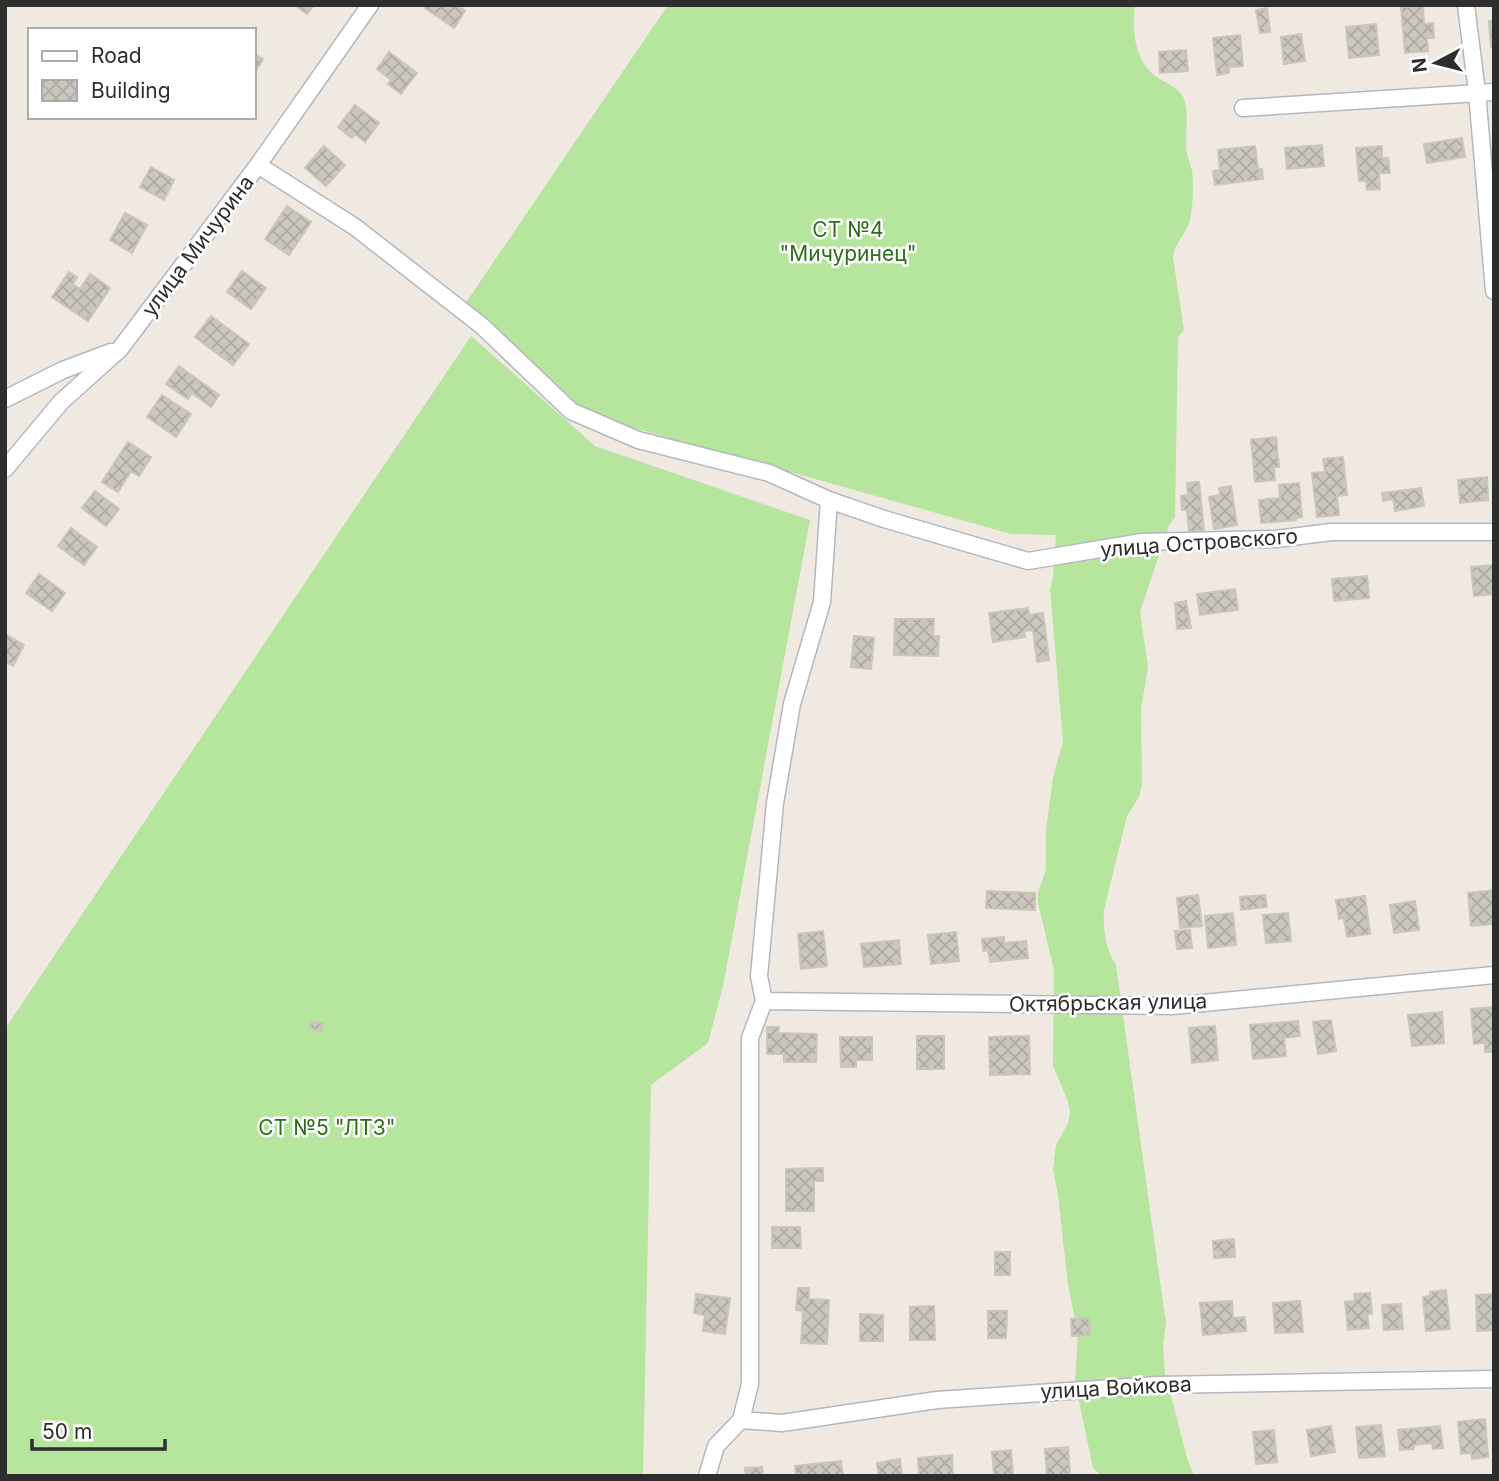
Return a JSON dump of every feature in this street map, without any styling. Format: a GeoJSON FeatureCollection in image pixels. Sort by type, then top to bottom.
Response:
{"type":"FeatureCollection","features":[{"type":"Feature","properties":{"kind":"street","name":"улица Мичурина"},"geometry":{"type":"LineString","coordinates":[[5,469],[61,402],[120,349],[258,165],[370,5]]}},
{"type":"Feature","properties":{"kind":"street"},"geometry":{"type":"LineString","coordinates":[[1466,5],[1477,92],[1494,291]]}},
{"type":"Feature","properties":{"kind":"street"},"geometry":{"type":"LineString","coordinates":[[1243,108],[1494,92]]}},
{"type":"Feature","properties":{"kind":"street","name":"улица Островского"},"geometry":{"type":"LineString","coordinates":[[258,165],[355,227],[482,326],[571,411],[638,440],[769,472],[829,500],[884,519],[1028,561],[1142,542],[1276,539],[1332,532],[1494,532]]}},
{"type":"Feature","properties":{"kind":"street"},"geometry":{"type":"LineString","coordinates":[[5,399],[63,370],[120,349]]}},
{"type":"Feature","properties":{"kind":"street"},"geometry":{"type":"LineString","coordinates":[[707,1476],[716,1446],[741,1420],[750,1384],[750,1038],[764,1002],[759,976],[775,803],[792,704],[822,602],[829,500]]}},
{"type":"Feature","properties":{"kind":"street","name":"Октябрьская улица"},"geometry":{"type":"LineString","coordinates":[[764,1002],[1172,1006],[1494,975]]}},
{"type":"Feature","properties":{"kind":"street","name":"улица Войкова"},"geometry":{"type":"LineString","coordinates":[[741,1420],[782,1423],[937,1399],[1158,1385],[1494,1379]]}},
{"type":"Feature","properties":{"kind":"green space","name":"СТ №4 \"Мичуринец\""},"geometry":{"type":"Polygon","coordinates":[[[668,5],[1135,5],[1134,25],[1139,55],[1150,71],[1178,91],[1185,102],[1186,148],[1193,189],[1188,224],[1173,257],[1184,330],[1178,337],[1175,517],[1169,525],[1140,612],[1148,667],[1141,709],[1142,784],[1139,797],[1127,816],[1104,910],[1104,932],[1116,965],[1166,1321],[1163,1345],[1165,1373],[1194,1476],[1102,1476],[1093,1468],[1075,1382],[1078,1334],[1068,1285],[1053,1169],[1056,1145],[1068,1124],[1070,1113],[1068,1101],[1053,1066],[1054,970],[1038,903],[1038,892],[1046,870],[1046,830],[1053,778],[1063,741],[1050,589],[1056,535],[1011,534],[584,414],[463,307],[668,5]]]}},
{"type":"Feature","properties":{"kind":"green space","name":"СТ №5 \"ЛТЗ\""},"geometry":{"type":"Polygon","coordinates":[[[471,336],[595,446],[810,520],[723,986],[708,1043],[651,1085],[643,1476],[5,1476],[5,1029],[471,336]]]}},
{"type":"Feature","properties":{"kind":"building"},"geometry":{"type":"Polygon","coordinates":[[[295,5],[314,5],[307,14],[295,5]]]}},
{"type":"Feature","properties":{"kind":"building"},"geometry":{"type":"Polygon","coordinates":[[[427,5],[457,5],[465,11],[454,28],[425,8],[427,5]]]}},
{"type":"Feature","properties":{"kind":"building"},"geometry":{"type":"Polygon","coordinates":[[[1423,6],[1424,24],[1433,23],[1434,38],[1427,38],[1428,51],[1405,53],[1401,7],[1423,6]]]}},
{"type":"Feature","properties":{"kind":"building"},"geometry":{"type":"Polygon","coordinates":[[[1267,8],[1270,32],[1260,33],[1256,10],[1267,8]]]}},
{"type":"Feature","properties":{"kind":"building"},"geometry":{"type":"Polygon","coordinates":[[[1489,21],[1494,21],[1494,47],[1491,47],[1489,21]]]}},
{"type":"Feature","properties":{"kind":"building"},"geometry":{"type":"Polygon","coordinates":[[[1376,24],[1379,55],[1349,58],[1346,27],[1376,24]]]}},
{"type":"Feature","properties":{"kind":"building"},"geometry":{"type":"Polygon","coordinates":[[[1301,34],[1305,61],[1284,64],[1281,37],[1301,34]]]}},
{"type":"Feature","properties":{"kind":"building"},"geometry":{"type":"Polygon","coordinates":[[[1240,35],[1243,66],[1229,67],[1229,73],[1217,75],[1213,38],[1240,35]]]}},
{"type":"Feature","properties":{"kind":"building"},"geometry":{"type":"Polygon","coordinates":[[[1186,50],[1188,71],[1160,73],[1159,52],[1186,50]]]}},
{"type":"Feature","properties":{"kind":"building"},"geometry":{"type":"Polygon","coordinates":[[[389,52],[417,73],[401,94],[388,84],[391,80],[377,69],[389,52]]]}},
{"type":"Feature","properties":{"kind":"building"},"geometry":{"type":"Polygon","coordinates":[[[256,55],[263,59],[256,71],[256,55]]]}},
{"type":"Feature","properties":{"kind":"building"},"geometry":{"type":"Polygon","coordinates":[[[355,105],[379,123],[365,142],[355,134],[352,138],[338,127],[355,105]]]}},
{"type":"Feature","properties":{"kind":"building"},"geometry":{"type":"Polygon","coordinates":[[[1462,138],[1465,157],[1427,163],[1424,144],[1462,138]]]}},
{"type":"Feature","properties":{"kind":"building"},"geometry":{"type":"Polygon","coordinates":[[[1322,145],[1324,166],[1287,169],[1285,148],[1322,145]]]}},
{"type":"Feature","properties":{"kind":"building"},"geometry":{"type":"Polygon","coordinates":[[[324,146],[345,165],[326,186],[305,168],[324,146]]]}},
{"type":"Feature","properties":{"kind":"building"},"geometry":{"type":"Polygon","coordinates":[[[1255,146],[1258,169],[1262,169],[1263,179],[1215,185],[1213,171],[1220,170],[1218,150],[1255,146]]]}},
{"type":"Feature","properties":{"kind":"building"},"geometry":{"type":"Polygon","coordinates":[[[1382,146],[1382,158],[1388,158],[1390,173],[1379,173],[1380,189],[1367,190],[1366,181],[1359,181],[1356,148],[1382,146]]]}},
{"type":"Feature","properties":{"kind":"building"},"geometry":{"type":"Polygon","coordinates":[[[151,167],[174,180],[164,200],[140,187],[151,167]]]}},
{"type":"Feature","properties":{"kind":"building"},"geometry":{"type":"Polygon","coordinates":[[[287,206],[311,222],[289,255],[265,239],[287,206]]]}},
{"type":"Feature","properties":{"kind":"building"},"geometry":{"type":"Polygon","coordinates":[[[125,213],[147,225],[132,253],[110,240],[125,213]]]}},
{"type":"Feature","properties":{"kind":"building"},"geometry":{"type":"Polygon","coordinates":[[[242,271],[266,288],[251,309],[227,292],[242,271]]]}},
{"type":"Feature","properties":{"kind":"building"},"geometry":{"type":"Polygon","coordinates":[[[69,272],[77,277],[73,284],[80,289],[90,274],[110,288],[88,321],[52,297],[69,272]]]}},
{"type":"Feature","properties":{"kind":"building"},"geometry":{"type":"Polygon","coordinates":[[[211,316],[249,344],[233,365],[195,337],[211,316]]]}},
{"type":"Feature","properties":{"kind":"building"},"geometry":{"type":"Polygon","coordinates":[[[179,366],[219,395],[211,407],[192,393],[188,399],[166,384],[179,366]]]}},
{"type":"Feature","properties":{"kind":"building"},"geometry":{"type":"Polygon","coordinates":[[[162,395],[191,414],[176,437],[147,417],[162,395]]]}},
{"type":"Feature","properties":{"kind":"building"},"geometry":{"type":"Polygon","coordinates":[[[1276,437],[1279,467],[1274,467],[1275,480],[1255,482],[1251,440],[1276,437]]]}},
{"type":"Feature","properties":{"kind":"building"},"geometry":{"type":"Polygon","coordinates":[[[128,442],[151,457],[139,476],[131,471],[118,492],[102,482],[128,442]]]}},
{"type":"Feature","properties":{"kind":"building"},"geometry":{"type":"Polygon","coordinates":[[[1343,457],[1347,495],[1337,496],[1339,515],[1317,517],[1312,473],[1325,472],[1323,459],[1343,457]]]}},
{"type":"Feature","properties":{"kind":"building"},"geometry":{"type":"Polygon","coordinates":[[[1487,477],[1488,500],[1460,503],[1458,480],[1487,477]]]}},
{"type":"Feature","properties":{"kind":"building"},"geometry":{"type":"Polygon","coordinates":[[[1199,482],[1204,530],[1189,532],[1187,510],[1182,510],[1181,496],[1188,495],[1187,483],[1199,482]]]}},
{"type":"Feature","properties":{"kind":"building"},"geometry":{"type":"Polygon","coordinates":[[[1299,483],[1302,517],[1261,523],[1259,500],[1280,498],[1279,485],[1299,483]]]}},
{"type":"Feature","properties":{"kind":"building"},"geometry":{"type":"Polygon","coordinates":[[[1231,486],[1237,525],[1214,529],[1209,497],[1220,495],[1219,488],[1231,486]]]}},
{"type":"Feature","properties":{"kind":"building"},"geometry":{"type":"Polygon","coordinates":[[[1421,488],[1424,506],[1395,511],[1393,499],[1383,501],[1382,493],[1421,488]]]}},
{"type":"Feature","properties":{"kind":"building"},"geometry":{"type":"Polygon","coordinates":[[[95,491],[119,509],[106,526],[82,508],[95,491]]]}},
{"type":"Feature","properties":{"kind":"building"},"geometry":{"type":"Polygon","coordinates":[[[71,528],[97,547],[84,565],[58,546],[71,528]]]}},
{"type":"Feature","properties":{"kind":"building"},"geometry":{"type":"Polygon","coordinates":[[[1494,565],[1494,594],[1474,596],[1471,567],[1494,565]]]}},
{"type":"Feature","properties":{"kind":"building"},"geometry":{"type":"Polygon","coordinates":[[[39,574],[65,593],[52,611],[26,593],[39,574]]]}},
{"type":"Feature","properties":{"kind":"building"},"geometry":{"type":"Polygon","coordinates":[[[1367,576],[1369,598],[1334,601],[1332,579],[1367,576]]]}},
{"type":"Feature","properties":{"kind":"building"},"geometry":{"type":"Polygon","coordinates":[[[1235,589],[1238,610],[1200,615],[1197,594],[1235,589]]]}},
{"type":"Feature","properties":{"kind":"building"},"geometry":{"type":"Polygon","coordinates":[[[1186,601],[1191,628],[1177,629],[1175,603],[1186,601]]]}},
{"type":"Feature","properties":{"kind":"building"},"geometry":{"type":"Polygon","coordinates":[[[1028,608],[1029,615],[1043,613],[1049,660],[1037,662],[1033,630],[1024,631],[1025,637],[993,642],[989,613],[1028,608]]]}},
{"type":"Feature","properties":{"kind":"building"},"geometry":{"type":"Polygon","coordinates":[[[895,619],[934,619],[933,636],[939,636],[938,656],[894,655],[895,619]]]}},
{"type":"Feature","properties":{"kind":"building"},"geometry":{"type":"Polygon","coordinates":[[[5,634],[24,645],[13,666],[5,661],[5,634]]]}},
{"type":"Feature","properties":{"kind":"building"},"geometry":{"type":"Polygon","coordinates":[[[854,636],[874,638],[871,669],[851,667],[854,636]]]}},
{"type":"Feature","properties":{"kind":"building"},"geometry":{"type":"Polygon","coordinates":[[[1494,890],[1494,924],[1471,926],[1468,893],[1494,890]]]}},
{"type":"Feature","properties":{"kind":"building"},"geometry":{"type":"Polygon","coordinates":[[[987,891],[1035,893],[1035,910],[986,908],[987,891]]]}},
{"type":"Feature","properties":{"kind":"building"},"geometry":{"type":"Polygon","coordinates":[[[1198,895],[1202,926],[1180,928],[1177,898],[1198,895]]]}},
{"type":"Feature","properties":{"kind":"building"},"geometry":{"type":"Polygon","coordinates":[[[1265,895],[1267,907],[1241,910],[1240,897],[1265,895]]]}},
{"type":"Feature","properties":{"kind":"building"},"geometry":{"type":"Polygon","coordinates":[[[1365,896],[1370,934],[1347,937],[1344,918],[1339,919],[1336,900],[1365,896]]]}},
{"type":"Feature","properties":{"kind":"building"},"geometry":{"type":"Polygon","coordinates":[[[1415,901],[1419,930],[1394,933],[1390,905],[1415,901]]]}},
{"type":"Feature","properties":{"kind":"building"},"geometry":{"type":"Polygon","coordinates":[[[1233,913],[1236,945],[1208,948],[1205,916],[1233,913]]]}},
{"type":"Feature","properties":{"kind":"building"},"geometry":{"type":"Polygon","coordinates":[[[1288,913],[1291,941],[1266,943],[1263,915],[1288,913]]]}},
{"type":"Feature","properties":{"kind":"building"},"geometry":{"type":"Polygon","coordinates":[[[1190,930],[1192,948],[1177,949],[1175,931],[1190,930]]]}},
{"type":"Feature","properties":{"kind":"building"},"geometry":{"type":"Polygon","coordinates":[[[823,931],[827,966],[801,969],[798,934],[823,931]]]}},
{"type":"Feature","properties":{"kind":"building"},"geometry":{"type":"Polygon","coordinates":[[[956,932],[959,961],[931,964],[928,935],[956,932]]]}},
{"type":"Feature","properties":{"kind":"building"},"geometry":{"type":"Polygon","coordinates":[[[1004,937],[1004,943],[1026,941],[1028,958],[990,962],[988,950],[983,951],[982,939],[1004,937]]]}},
{"type":"Feature","properties":{"kind":"building"},"geometry":{"type":"Polygon","coordinates":[[[899,940],[901,964],[864,967],[861,944],[899,940]]]}},
{"type":"Feature","properties":{"kind":"building"},"geometry":{"type":"Polygon","coordinates":[[[1494,1007],[1494,1052],[1485,1052],[1485,1043],[1474,1044],[1471,1009],[1494,1007]]]}},
{"type":"Feature","properties":{"kind":"building"},"geometry":{"type":"Polygon","coordinates":[[[1442,1012],[1444,1043],[1412,1046],[1408,1015],[1442,1012]]]}},
{"type":"Feature","properties":{"kind":"building"},"geometry":{"type":"Polygon","coordinates":[[[1331,1020],[1336,1051],[1318,1054],[1313,1022],[1331,1020]]]}},
{"type":"Feature","properties":{"kind":"building"},"geometry":{"type":"Polygon","coordinates":[[[1298,1021],[1300,1036],[1284,1038],[1286,1056],[1253,1059],[1250,1025],[1298,1021]]]}},
{"type":"Feature","properties":{"kind":"building"},"geometry":{"type":"Polygon","coordinates":[[[311,1022],[323,1023],[322,1031],[310,1029],[311,1022]]]}},
{"type":"Feature","properties":{"kind":"building"},"geometry":{"type":"Polygon","coordinates":[[[1215,1026],[1218,1060],[1192,1063],[1189,1028],[1215,1026]]]}},
{"type":"Feature","properties":{"kind":"building"},"geometry":{"type":"Polygon","coordinates":[[[767,1027],[779,1027],[778,1033],[817,1034],[816,1062],[784,1062],[784,1054],[767,1054],[767,1027]]]}},
{"type":"Feature","properties":{"kind":"building"},"geometry":{"type":"Polygon","coordinates":[[[917,1036],[944,1036],[944,1069],[917,1069],[917,1036]]]}},
{"type":"Feature","properties":{"kind":"building"},"geometry":{"type":"Polygon","coordinates":[[[1029,1036],[1030,1074],[990,1075],[989,1037],[1029,1036]]]}},
{"type":"Feature","properties":{"kind":"building"},"geometry":{"type":"Polygon","coordinates":[[[840,1037],[872,1037],[872,1060],[856,1060],[856,1067],[841,1067],[840,1037]]]}},
{"type":"Feature","properties":{"kind":"building"},"geometry":{"type":"Polygon","coordinates":[[[823,1168],[823,1181],[814,1181],[814,1211],[786,1211],[786,1169],[823,1168]]]}},
{"type":"Feature","properties":{"kind":"building"},"geometry":{"type":"Polygon","coordinates":[[[772,1227],[800,1227],[801,1248],[772,1248],[772,1227]]]}},
{"type":"Feature","properties":{"kind":"building"},"geometry":{"type":"Polygon","coordinates":[[[1234,1239],[1235,1257],[1214,1258],[1213,1241],[1234,1239]]]}},
{"type":"Feature","properties":{"kind":"building"},"geometry":{"type":"Polygon","coordinates":[[[995,1252],[1010,1252],[1010,1275],[995,1275],[995,1252]]]}},
{"type":"Feature","properties":{"kind":"building"},"geometry":{"type":"Polygon","coordinates":[[[798,1288],[809,1288],[809,1299],[829,1300],[827,1344],[801,1343],[803,1311],[796,1310],[798,1288]]]}},
{"type":"Feature","properties":{"kind":"building"},"geometry":{"type":"Polygon","coordinates":[[[1446,1290],[1450,1329],[1426,1331],[1423,1297],[1430,1296],[1430,1292],[1446,1290]]]}},
{"type":"Feature","properties":{"kind":"building"},"geometry":{"type":"Polygon","coordinates":[[[1370,1293],[1372,1314],[1367,1314],[1369,1328],[1348,1330],[1345,1302],[1355,1301],[1354,1294],[1370,1293]]]}},
{"type":"Feature","properties":{"kind":"building"},"geometry":{"type":"Polygon","coordinates":[[[696,1294],[730,1298],[725,1334],[703,1331],[705,1315],[694,1313],[696,1294]]]}},
{"type":"Feature","properties":{"kind":"building"},"geometry":{"type":"Polygon","coordinates":[[[1494,1294],[1494,1330],[1477,1331],[1476,1295],[1494,1294]]]}},
{"type":"Feature","properties":{"kind":"building"},"geometry":{"type":"Polygon","coordinates":[[[1232,1301],[1233,1318],[1245,1317],[1246,1331],[1203,1335],[1200,1303],[1232,1301]]]}},
{"type":"Feature","properties":{"kind":"building"},"geometry":{"type":"Polygon","coordinates":[[[1300,1301],[1303,1332],[1275,1333],[1273,1303],[1300,1301]]]}},
{"type":"Feature","properties":{"kind":"building"},"geometry":{"type":"Polygon","coordinates":[[[1401,1304],[1403,1329],[1384,1330],[1382,1305],[1401,1304]]]}},
{"type":"Feature","properties":{"kind":"building"},"geometry":{"type":"Polygon","coordinates":[[[934,1306],[935,1340],[910,1340],[910,1307],[934,1306]]]}},
{"type":"Feature","properties":{"kind":"building"},"geometry":{"type":"Polygon","coordinates":[[[988,1311],[1007,1311],[1006,1338],[988,1338],[988,1311]]]}},
{"type":"Feature","properties":{"kind":"building"},"geometry":{"type":"Polygon","coordinates":[[[860,1314],[883,1315],[883,1341],[860,1341],[860,1314]]]}},
{"type":"Feature","properties":{"kind":"building"},"geometry":{"type":"Polygon","coordinates":[[[1089,1318],[1090,1335],[1072,1336],[1071,1319],[1089,1318]]]}},
{"type":"Feature","properties":{"kind":"building"},"geometry":{"type":"Polygon","coordinates":[[[1485,1419],[1488,1457],[1472,1459],[1471,1453],[1461,1454],[1458,1422],[1485,1419]]]}},
{"type":"Feature","properties":{"kind":"building"},"geometry":{"type":"Polygon","coordinates":[[[1381,1425],[1385,1456],[1359,1458],[1356,1427],[1381,1425]]]}},
{"type":"Feature","properties":{"kind":"building"},"geometry":{"type":"Polygon","coordinates":[[[1331,1426],[1335,1452],[1311,1456],[1307,1430],[1331,1426]]]}},
{"type":"Feature","properties":{"kind":"building"},"geometry":{"type":"Polygon","coordinates":[[[1440,1426],[1443,1448],[1433,1449],[1432,1443],[1400,1450],[1398,1430],[1440,1426]]]}},
{"type":"Feature","properties":{"kind":"building"},"geometry":{"type":"Polygon","coordinates":[[[1274,1430],[1277,1462],[1256,1464],[1253,1432],[1274,1430]]]}},
{"type":"Feature","properties":{"kind":"building"},"geometry":{"type":"Polygon","coordinates":[[[1068,1447],[1070,1474],[1047,1476],[1045,1449],[1068,1447]]]}},
{"type":"Feature","properties":{"kind":"building"},"geometry":{"type":"Polygon","coordinates":[[[1011,1450],[1013,1476],[994,1476],[992,1452],[1011,1450]]]}},
{"type":"Feature","properties":{"kind":"building"},"geometry":{"type":"Polygon","coordinates":[[[952,1455],[953,1476],[919,1476],[918,1458],[952,1455]]]}},
{"type":"Feature","properties":{"kind":"building"},"geometry":{"type":"Polygon","coordinates":[[[900,1459],[902,1476],[879,1476],[877,1463],[900,1459]]]}},
{"type":"Feature","properties":{"kind":"building"},"geometry":{"type":"Polygon","coordinates":[[[841,1461],[843,1476],[796,1476],[795,1466],[841,1461]]]}},
{"type":"Feature","properties":{"kind":"building"},"geometry":{"type":"Polygon","coordinates":[[[762,1467],[763,1476],[746,1476],[745,1468],[762,1467]]]}}]}
